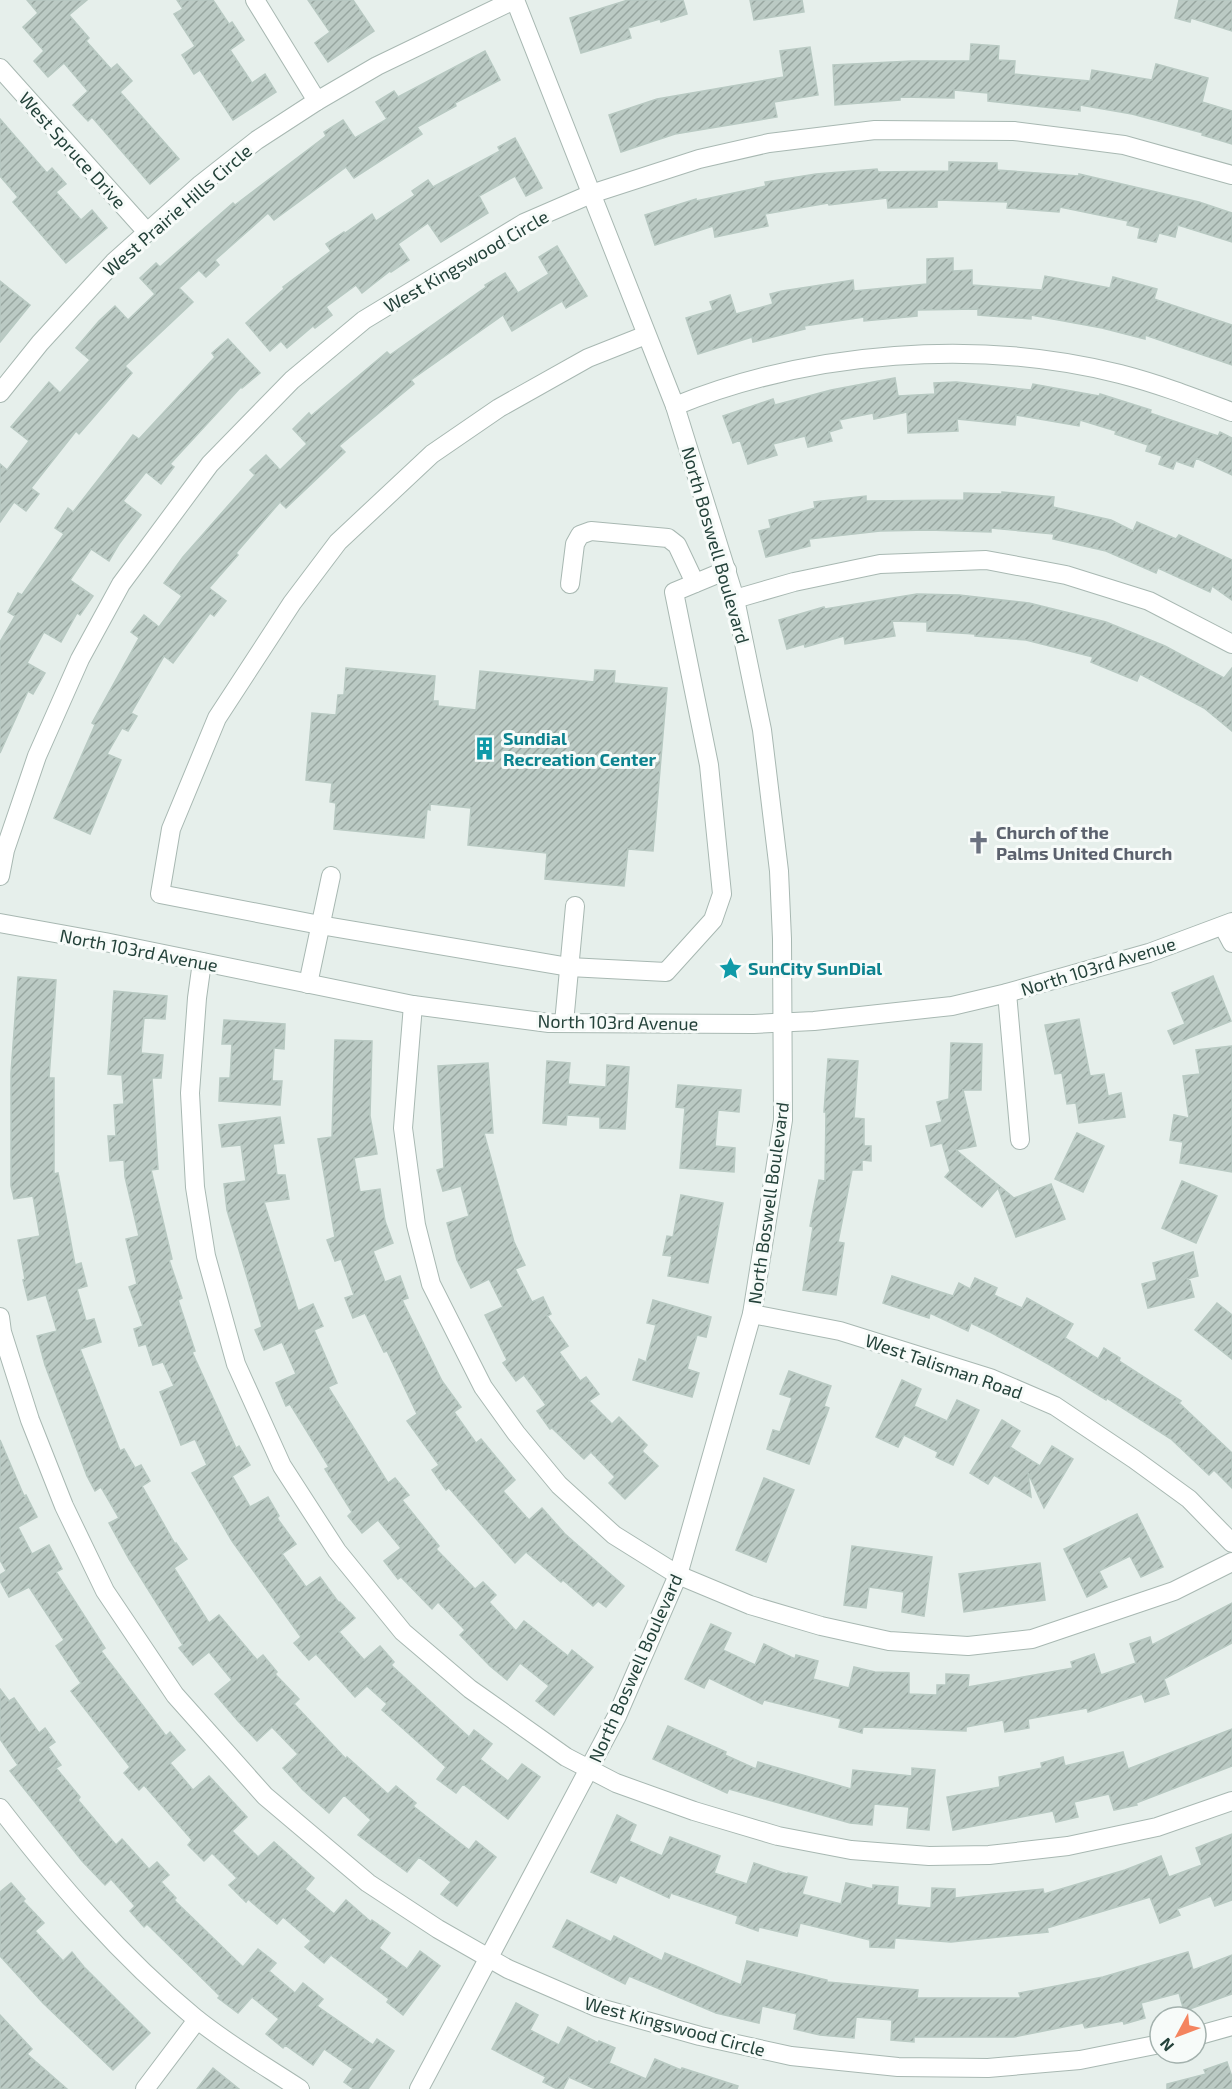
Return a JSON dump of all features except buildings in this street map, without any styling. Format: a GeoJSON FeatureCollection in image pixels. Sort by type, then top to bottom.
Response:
{"type":"FeatureCollection","features":[{"type":"Feature","properties":{"kind":"street"},"geometry":{"type":"LineString","coordinates":[[255,0],[317,101]]}},
{"type":"Feature","properties":{"kind":"street","name":"West Prairie Hills Circle"},"geometry":{"type":"LineString","coordinates":[[2,387],[114,262],[201,184],[257,140],[377,66],[514,0]]}},
{"type":"Feature","properties":{"kind":"street","name":"North Boswell Boulevard"},"geometry":{"type":"LineString","coordinates":[[419,2089],[590,1770],[617,1716],[678,1575],[752,1314],[783,1120],[781,900],[773,812],[760,719],[735,598],[675,406],[514,0]]}},
{"type":"Feature","properties":{"kind":"street","name":"West Spruce Drive"},"geometry":{"type":"LineString","coordinates":[[0,68],[147,232]]}},
{"type":"Feature","properties":{"kind":"street","name":"West Kingswood Circle"},"geometry":{"type":"LineString","coordinates":[[0,876],[5,850],[37,756],[80,659],[122,584],[210,464],[292,380],[364,320],[524,223],[591,194],[709,157],[769,143],[875,130],[1014,131],[1124,145],[1232,175]]}},
{"type":"Feature","properties":{"kind":"street"},"geometry":{"type":"LineString","coordinates":[[646,335],[588,358],[499,408],[432,454],[338,542],[292,603],[217,718],[171,829],[160,894],[320,925],[568,967],[666,972],[713,920],[723,894],[709,765],[674,592],[727,570]]}},
{"type":"Feature","properties":{"kind":"street"},"geometry":{"type":"LineString","coordinates":[[675,406],[715,389],[840,361],[955,353],[1031,358],[1119,374],[1180,392],[1232,412]]}},
{"type":"Feature","properties":{"kind":"street"},"geometry":{"type":"LineString","coordinates":[[570,584],[575,543],[580,535],[591,531],[668,538],[677,544],[695,583]]}},
{"type":"Feature","properties":{"kind":"street"},"geometry":{"type":"LineString","coordinates":[[735,598],[794,582],[880,564],[986,560],[1066,575],[1149,601],[1232,644]]}},
{"type":"Feature","properties":{"kind":"street"},"geometry":{"type":"LineString","coordinates":[[308,984],[331,876]]}},
{"type":"Feature","properties":{"kind":"street"},"geometry":{"type":"LineString","coordinates":[[564,1023],[575,906]]}},
{"type":"Feature","properties":{"kind":"street","name":"North 103rd Avenue"},"geometry":{"type":"LineString","coordinates":[[0,923],[105,942],[413,1005],[549,1023],[754,1024],[872,1016],[951,1006],[1007,993],[1149,953],[1227,924]]}},
{"type":"Feature","properties":{"kind":"street"},"geometry":{"type":"LineString","coordinates":[[1227,924],[1232,943]]}},
{"type":"Feature","properties":{"kind":"street"},"geometry":{"type":"LineString","coordinates":[[202,962],[190,1093],[195,1187],[206,1256],[236,1364],[282,1466],[337,1551],[403,1632],[470,1689],[566,1757],[616,1783],[694,1811],[778,1836],[851,1850],[929,1856],[989,1855],[1068,1846],[1157,1827],[1232,1801]]}},
{"type":"Feature","properties":{"kind":"street"},"geometry":{"type":"LineString","coordinates":[[1007,993],[1020,1140]]}},
{"type":"Feature","properties":{"kind":"street"},"geometry":{"type":"LineString","coordinates":[[413,1005],[403,1128],[416,1225],[431,1284],[483,1387],[516,1433],[559,1485],[614,1535],[678,1575],[750,1605],[821,1626],[889,1641],[968,1646],[1032,1639],[1174,1591],[1232,1562]]}},
{"type":"Feature","properties":{"kind":"street","name":"West Talisman Road"},"geometry":{"type":"LineString","coordinates":[[752,1314],[840,1330],[990,1378],[1055,1406],[1189,1498],[1232,1543]]}},
{"type":"Feature","properties":{"kind":"street","name":"West Kingswood Circle"},"geometry":{"type":"LineString","coordinates":[[0,1317],[30,1420],[64,1506],[105,1591],[175,1695],[265,1796],[368,1883],[393,1900],[489,1959],[537,1983],[596,2007],[700,2036],[791,2056],[898,2067],[988,2068],[1080,2060],[1148,2046]]}},
{"type":"Feature","properties":{"kind":"street"},"geometry":{"type":"LineString","coordinates":[[0,1808],[87,1915],[178,2004],[197,2020],[300,2089]]}},
{"type":"Feature","properties":{"kind":"street"},"geometry":{"type":"LineString","coordinates":[[145,2089],[197,2020]]}},
{"type":"Feature","properties":{"kind":"street"},"geometry":{"type":"LineString","coordinates":[[1208,2033],[1232,2026]]}},
{"type":"Feature","properties":{"kind":"place","name":"Sundial Recreation Center"},"geometry":{"type":"Point","coordinates":[485,748]}},
{"type":"Feature","properties":{"kind":"place","name":"Church of the Palms United Church"},"geometry":{"type":"Point","coordinates":[978,842]}},
{"type":"Feature","properties":{"kind":"place","name":"SunCity SunDial"},"geometry":{"type":"Point","coordinates":[730,968]}}]}
